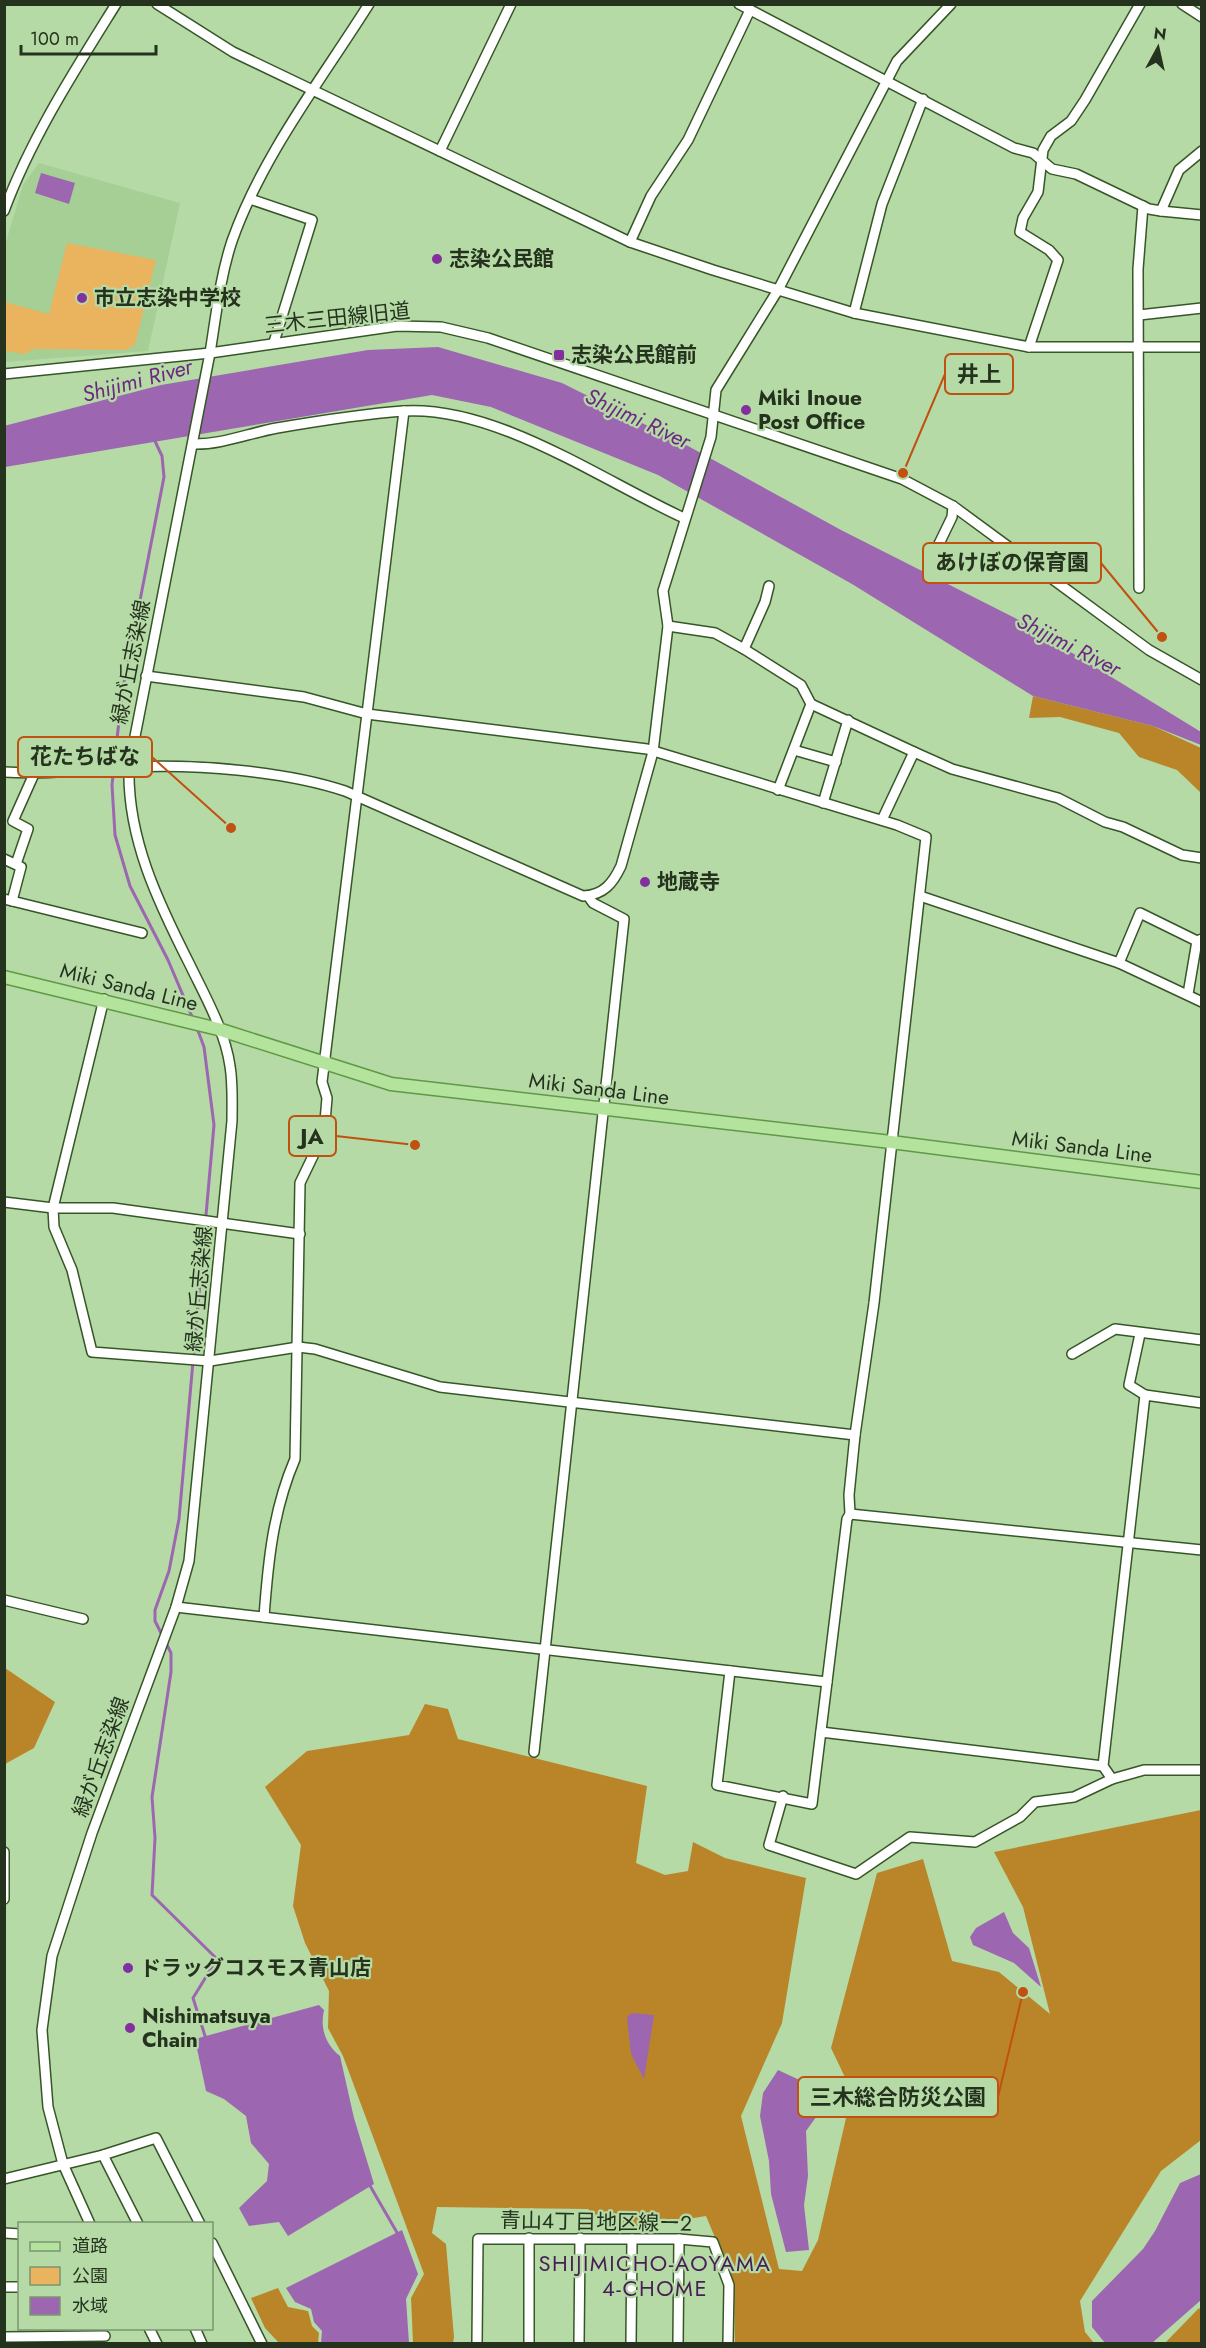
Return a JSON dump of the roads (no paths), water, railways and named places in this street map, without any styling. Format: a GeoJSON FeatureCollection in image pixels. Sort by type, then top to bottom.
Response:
{"type":"FeatureCollection","features":[{"type":"Feature","properties":{"kind":"main road","name":"Miki Sanda Line"},"geometry":{"type":"LineString","coordinates":[[4,977],[104,999],[219,1029],[391,1084],[891,1142],[1202,1182]]}},
{"type":"Feature","properties":{"kind":"street"},"geometry":{"type":"LineString","coordinates":[[4,211],[15,183],[74,72],[116,4]]}},
{"type":"Feature","properties":{"kind":"street"},"geometry":{"type":"LineString","coordinates":[[157,4],[234,52],[630,242],[854,313],[1029,347],[1202,347]]}},
{"type":"Feature","properties":{"kind":"street","name":"緑が丘志染線"},"geometry":{"type":"LineString","coordinates":[[90,2222],[63,2164],[48,2107],[42,2030],[52,1956],[92,1833],[176,1607],[189,1561],[224,1222],[232,1121],[230,1065],[206,996],[160,905],[135,836],[129,792],[129,767],[193,444],[221,285],[232,242],[250,199],[275,152],[369,4]]}},
{"type":"Feature","properties":{"kind":"street"},"geometry":{"type":"LineString","coordinates":[[440,151],[511,4]]}},
{"type":"Feature","properties":{"kind":"street"},"geometry":{"type":"LineString","coordinates":[[739,4],[1014,148],[1033,153],[1052,169],[1076,174],[1143,206],[1161,211],[1202,215]]}},
{"type":"Feature","properties":{"kind":"street"},"geometry":{"type":"LineString","coordinates":[[4,772],[34,774],[129,767],[181,767],[309,779],[358,798],[570,891],[588,896],[604,890],[613,883],[621,866],[652,752],[668,626],[663,591],[711,437],[717,390],[778,290],[886,79],[897,61],[951,4]]}},
{"type":"Feature","properties":{"kind":"street"},"geometry":{"type":"LineString","coordinates":[[1029,347],[1058,260],[1049,250],[1020,232],[1023,218],[1038,192],[1043,150],[1051,136],[1071,121],[1140,4]]}},
{"type":"Feature","properties":{"kind":"street"},"geometry":{"type":"LineString","coordinates":[[1182,4],[1202,16]]}},
{"type":"Feature","properties":{"kind":"street"},"geometry":{"type":"LineString","coordinates":[[630,242],[651,196],[688,140],[750,10]]}},
{"type":"Feature","properties":{"kind":"street"},"geometry":{"type":"LineString","coordinates":[[854,313],[882,204],[923,99]]}},
{"type":"Feature","properties":{"kind":"street"},"geometry":{"type":"LineString","coordinates":[[1161,211],[1179,170],[1202,151]]}},
{"type":"Feature","properties":{"kind":"street"},"geometry":{"type":"LineString","coordinates":[[1191,160],[1202,165]]}},
{"type":"Feature","properties":{"kind":"street"},"geometry":{"type":"LineString","coordinates":[[250,199],[312,220],[274,342]]}},
{"type":"Feature","properties":{"kind":"street"},"geometry":{"type":"LineString","coordinates":[[1139,588],[1138,347],[1140,315],[1138,268],[1143,206]]}},
{"type":"Feature","properties":{"kind":"street"},"geometry":{"type":"LineString","coordinates":[[1140,315],[1202,308]]}},
{"type":"Feature","properties":{"kind":"street","name":"三木三田線旧道"},"geometry":{"type":"LineString","coordinates":[[4,374],[210,353],[397,326],[441,327],[488,338],[902,479],[953,506],[1149,650],[1202,680]]}},
{"type":"Feature","properties":{"kind":"street"},"geometry":{"type":"LineString","coordinates":[[193,444],[206,445],[276,428],[404,411],[445,412],[515,433],[684,518]]}},
{"type":"Feature","properties":{"kind":"street"},"geometry":{"type":"LineString","coordinates":[[264,1617],[269,1549],[282,1488],[295,1459],[300,1183],[324,1133],[327,1117],[327,1098],[322,1082],[404,411]]}},
{"type":"Feature","properties":{"kind":"street"},"geometry":{"type":"LineString","coordinates":[[936,550],[952,517],[953,506]]}},
{"type":"Feature","properties":{"kind":"street"},"geometry":{"type":"LineString","coordinates":[[744,649],[765,602],[769,586]]}},
{"type":"Feature","properties":{"kind":"street"},"geometry":{"type":"LineString","coordinates":[[668,626],[715,633],[801,684],[811,704],[952,769],[1058,798],[1105,822],[1123,827],[1182,855],[1202,858]]}},
{"type":"Feature","properties":{"kind":"street"},"geometry":{"type":"LineString","coordinates":[[146,676],[304,697],[367,714],[652,752],[882,820],[926,837],[874,1303],[855,1435],[849,1495],[850,1514],[847,1519],[812,1804],[783,1796],[717,1785],[730,1671]]}},
{"type":"Feature","properties":{"kind":"street"},"geometry":{"type":"LineString","coordinates":[[778,790],[811,704]]}},
{"type":"Feature","properties":{"kind":"street"},"geometry":{"type":"LineString","coordinates":[[823,802],[848,720]]}},
{"type":"Feature","properties":{"kind":"street"},"geometry":{"type":"LineString","coordinates":[[794,750],[836,762]]}},
{"type":"Feature","properties":{"kind":"street"},"geometry":{"type":"LineString","coordinates":[[882,820],[914,752]]}},
{"type":"Feature","properties":{"kind":"street"},"geometry":{"type":"LineString","coordinates":[[16,864],[28,829],[13,821],[34,774]]}},
{"type":"Feature","properties":{"kind":"street"},"geometry":{"type":"LineString","coordinates":[[4,859],[21,867],[8,900],[142,933]]}},
{"type":"Feature","properties":{"kind":"street"},"geometry":{"type":"LineString","coordinates":[[534,1752],[624,920],[593,903],[588,896]]}},
{"type":"Feature","properties":{"kind":"street"},"geometry":{"type":"LineString","coordinates":[[920,896],[1119,963],[1202,1002]]}},
{"type":"Feature","properties":{"kind":"street"},"geometry":{"type":"LineString","coordinates":[[1119,963],[1140,913],[1199,940],[1188,994]]}},
{"type":"Feature","properties":{"kind":"street"},"geometry":{"type":"LineString","coordinates":[[104,999],[53,1208],[54,1227],[72,1270],[92,1352],[210,1361],[298,1347],[325,1352],[440,1387],[855,1435]]}},
{"type":"Feature","properties":{"kind":"street"},"geometry":{"type":"LineString","coordinates":[[4,1202],[53,1208],[113,1208],[300,1234]]}},
{"type":"Feature","properties":{"kind":"street"},"geometry":{"type":"LineString","coordinates":[[1072,1354],[1115,1329],[1140,1334],[1202,1340]]}},
{"type":"Feature","properties":{"kind":"street"},"geometry":{"type":"LineString","coordinates":[[1140,1334],[1129,1385],[1145,1395],[1202,1403]]}},
{"type":"Feature","properties":{"kind":"street"},"geometry":{"type":"LineString","coordinates":[[1112,1779],[1103,1766],[1145,1395]]}},
{"type":"Feature","properties":{"kind":"street"},"geometry":{"type":"LineString","coordinates":[[850,1514],[1202,1550]]}},
{"type":"Feature","properties":{"kind":"street"},"geometry":{"type":"LineString","coordinates":[[4,1600],[82,1619]]}},
{"type":"Feature","properties":{"kind":"street"},"geometry":{"type":"LineString","coordinates":[[176,1607],[827,1683]]}},
{"type":"Feature","properties":{"kind":"street"},"geometry":{"type":"LineString","coordinates":[[822,1732],[1103,1766]]}},
{"type":"Feature","properties":{"kind":"street"},"geometry":{"type":"LineString","coordinates":[[783,1796],[769,1845],[856,1874],[910,1837],[975,1842],[1020,1817],[1035,1802],[1074,1797],[1112,1779],[1144,1770],[1202,1770]]}},
{"type":"Feature","properties":{"kind":"street"},"geometry":{"type":"LineString","coordinates":[[4,1852],[4,1899]]}},
{"type":"Feature","properties":{"kind":"street"},"geometry":{"type":"LineString","coordinates":[[4,2179],[103,2155],[156,2138],[199,2222]]}},
{"type":"Feature","properties":{"kind":"street"},"geometry":{"type":"LineString","coordinates":[[103,2155],[137,2222]]}},
{"type":"Feature","properties":{"kind":"street"},"geometry":{"type":"LineString","coordinates":[[529,2238],[529,2343]]}},
{"type":"Feature","properties":{"kind":"street","name":"青山４丁目地区線ー２"},"geometry":{"type":"LineString","coordinates":[[477,2343],[478,2239],[529,2238],[679,2239],[713,2242],[729,2285],[728,2343]]}},
{"type":"Feature","properties":{"kind":"street"},"geometry":{"type":"LineString","coordinates":[[579,2343],[580,2238]]}},
{"type":"Feature","properties":{"kind":"street"},"geometry":{"type":"LineString","coordinates":[[631,2343],[632,2239]]}},
{"type":"Feature","properties":{"kind":"street"},"geometry":{"type":"LineString","coordinates":[[678,2343],[679,2239]]}},
{"type":"Feature","properties":{"kind":"street"},"geometry":{"type":"LineString","coordinates":[[213,2245],[262,2343]]}},
{"type":"Feature","properties":{"kind":"street"},"geometry":{"type":"LineString","coordinates":[[4,2337],[105,2336]]}},
{"type":"Feature","properties":{"kind":"water"},"geometry":{"type":"Polygon","coordinates":[[[41,173],[75,183],[69,204],[35,193],[41,173]]]}},
{"type":"Feature","properties":{"kind":"water"},"geometry":{"type":"Polygon","coordinates":[[[438,347],[562,383],[688,446],[841,530],[1015,618],[1201,732],[1201,745],[1153,726],[1033,696],[852,584],[658,475],[491,407],[432,395],[5,467],[4,426],[161,385],[368,350],[438,347]]]}},
{"type":"Feature","properties":{"kind":"water"},"geometry":{"type":"Polygon","coordinates":[[[1004,1912],[1013,1933],[1029,1948],[1041,1987],[1014,1963],[973,1945],[970,1937],[976,1928],[1004,1912]]]}},
{"type":"Feature","properties":{"kind":"water"},"geometry":{"type":"Polygon","coordinates":[[[319,2005],[324,2010],[323,2029],[327,2041],[340,2056],[354,2118],[374,2184],[288,2236],[279,2222],[249,2226],[239,2208],[267,2181],[269,2164],[251,2143],[246,2116],[224,2099],[206,2091],[195,2039],[319,2005]]]}},
{"type":"Feature","properties":{"kind":"water"},"geometry":{"type":"Polygon","coordinates":[[[632,2013],[654,2015],[644,2079],[631,2054],[627,2017],[632,2013]]]}},
{"type":"Feature","properties":{"kind":"water"},"geometry":{"type":"Polygon","coordinates":[[[778,2070],[832,2095],[806,2131],[808,2176],[804,2205],[809,2250],[786,2252],[771,2194],[769,2161],[760,2116],[763,2093],[778,2070]]]}},
{"type":"Feature","properties":{"kind":"water"},"geometry":{"type":"Polygon","coordinates":[[[1201,2174],[1201,2300],[1152,2343],[1105,2343],[1092,2327],[1092,2301],[1143,2249],[1180,2183],[1201,2174]]]}},
{"type":"Feature","properties":{"kind":"water"},"geometry":{"type":"Polygon","coordinates":[[[402,2230],[418,2274],[406,2299],[409,2343],[321,2343],[322,2331],[314,2322],[311,2309],[295,2302],[286,2288],[402,2230]]]}},
{"type":"Feature","properties":{"kind":"waterway"},"geometry":{"type":"LineString","coordinates":[[153,437],[162,456],[164,477],[122,693],[112,785],[115,835],[130,886],[168,960],[193,1019]]}},
{"type":"Feature","properties":{"kind":"waterway"},"geometry":{"type":"LineString","coordinates":[[163,1637],[155,1621],[155,1610],[169,1571],[179,1519],[214,1125],[204,1047],[197,1028]]}},
{"type":"Feature","properties":{"kind":"waterway"},"geometry":{"type":"LineString","coordinates":[[166,1643],[171,1653],[171,1672],[152,1797],[155,1838],[152,1895],[217,1959],[193,1998],[206,2039]]}},
{"type":"Feature","properties":{"kind":"waterway"},"geometry":{"type":"LineString","coordinates":[[369,2184],[399,2236]]}},
{"type":"Feature","properties":{"kind":"place","name":"志染公民館"},"geometry":{"type":"Point","coordinates":[437,259]}},
{"type":"Feature","properties":{"kind":"place","name":"市立志染中学校"},"geometry":{"type":"Point","coordinates":[82,298]}},
{"type":"Feature","properties":{"kind":"place","name":"志染公民館前"},"geometry":{"type":"Point","coordinates":[559,355]}},
{"type":"Feature","properties":{"kind":"place","name":"Miki Inoue Post Office"},"geometry":{"type":"Point","coordinates":[746,410]}},
{"type":"Feature","properties":{"kind":"place","name":"井上"},"geometry":{"type":"Point","coordinates":[903,473]}},
{"type":"Feature","properties":{"kind":"place","name":"あけぼの保育園"},"geometry":{"type":"Point","coordinates":[1162,637]}},
{"type":"Feature","properties":{"kind":"place","name":"花たちばな"},"geometry":{"type":"Point","coordinates":[231,828]}},
{"type":"Feature","properties":{"kind":"place","name":"地蔵寺"},"geometry":{"type":"Point","coordinates":[645,882]}},
{"type":"Feature","properties":{"kind":"place","name":"JA"},"geometry":{"type":"Point","coordinates":[415,1145]}},
{"type":"Feature","properties":{"kind":"place","name":"ドラッグコスモス青山店"},"geometry":{"type":"Point","coordinates":[128,1968]}},
{"type":"Feature","properties":{"kind":"place","name":"三木総合防災公園"},"geometry":{"type":"Point","coordinates":[1023,1992]}},
{"type":"Feature","properties":{"kind":"place","name":"Nishimatsuya Chain"},"geometry":{"type":"Point","coordinates":[130,2028]}},
{"type":"Feature","properties":{"kind":"district","name":"SHIJIMICHO-AOYAMA 4-CHOME"},"geometry":{"type":"Point","coordinates":[655,2276]}},
{"type":"Feature","properties":{"kind":"water label","name":"Shijimi River"},"geometry":{"type":"Point","coordinates":[137,380]}},
{"type":"Feature","properties":{"kind":"water label","name":"Shijimi River"},"geometry":{"type":"Point","coordinates":[638,418]}},
{"type":"Feature","properties":{"kind":"water label","name":"Shijimi River"},"geometry":{"type":"Point","coordinates":[1069,644]}}]}
